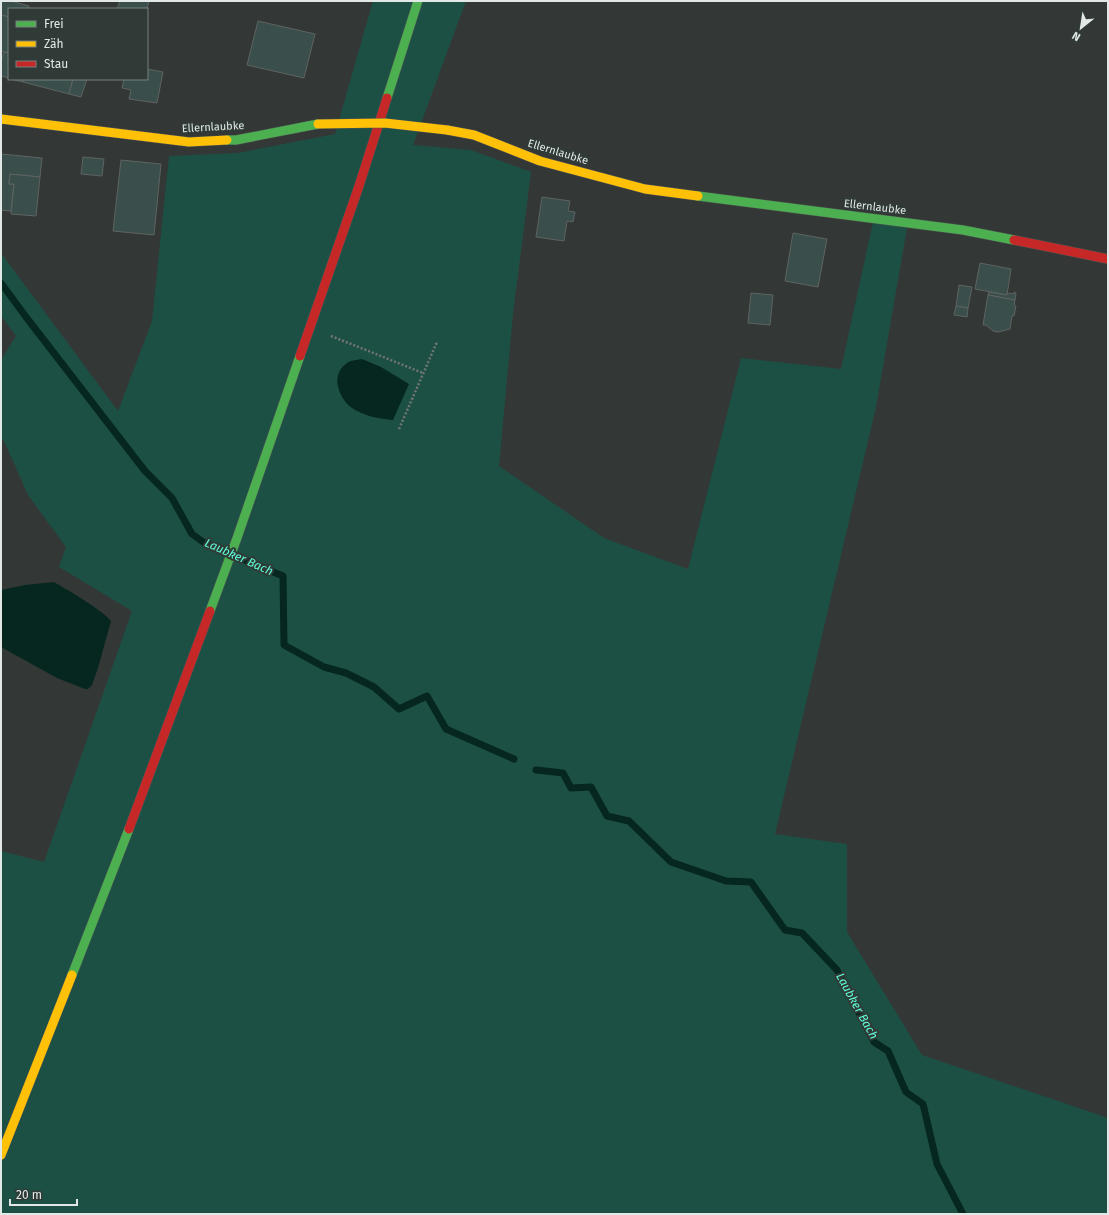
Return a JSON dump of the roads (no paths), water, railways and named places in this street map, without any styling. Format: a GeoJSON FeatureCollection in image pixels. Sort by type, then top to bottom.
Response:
{"type":"FeatureCollection","features":[{"type":"Feature","properties":{"kind":"main road"},"geometry":{"type":"LineString","coordinates":[[1,1155],[111,877],[237,538],[359,186],[418,1]]}},
{"type":"Feature","properties":{"kind":"main road","name":"Ellernlaubke"},"geometry":{"type":"LineString","coordinates":[[1,119],[189,142],[236,140],[318,124],[384,122],[447,130],[474,136],[540,161],[645,189],[963,230],[1108,259]]}},
{"type":"Feature","properties":{"kind":"waterway","name":"Laubker Bach"},"geometry":{"type":"LineString","coordinates":[[1,283],[145,471],[172,498],[192,534],[206,544],[283,576],[284,645],[324,667],[346,673],[374,687],[399,709],[427,696],[446,729],[514,759]]}},
{"type":"Feature","properties":{"kind":"waterway","name":"Laubker Bach"},"geometry":{"type":"LineString","coordinates":[[536,770],[563,773],[571,788],[591,787],[607,816],[629,821],[671,862],[726,881],[751,882],[785,930],[802,933],[837,970],[874,1042],[888,1051],[906,1092],[923,1104],[937,1164],[963,1214]]}}]}
